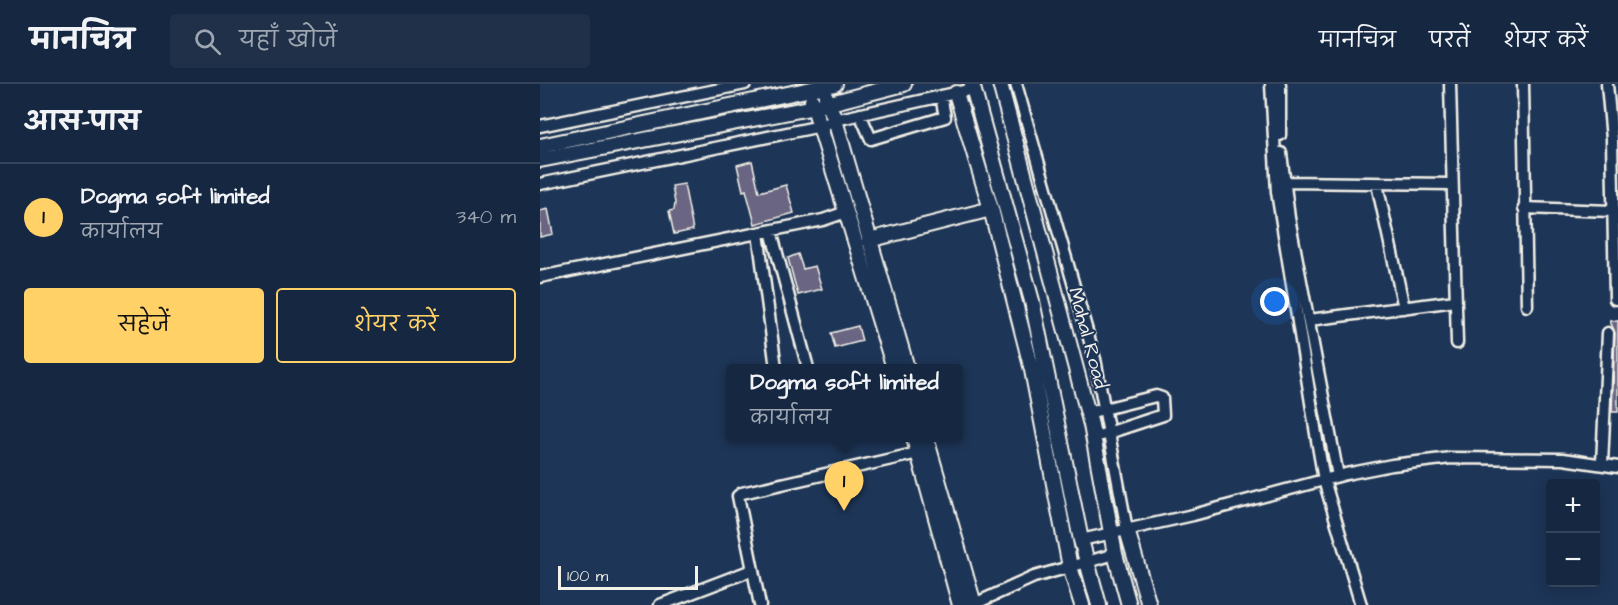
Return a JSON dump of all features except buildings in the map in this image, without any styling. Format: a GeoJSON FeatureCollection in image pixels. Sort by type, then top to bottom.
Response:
{"type":"FeatureCollection","features":[{"type":"Feature","properties":{"kind":"main road"},"geometry":{"type":"LineString","coordinates":[[540,160],[821,105],[904,84]]}},
{"type":"Feature","properties":{"kind":"main road","name":"Mahal Road"},"geometry":{"type":"LineString","coordinates":[[1000,84],[1088,413],[1115,554],[1129,605]]}},
{"type":"Feature","properties":{"kind":"main road"},"geometry":{"type":"LineString","coordinates":[[540,146],[818,86],[821,126],[892,364]]}},
{"type":"Feature","properties":{"kind":"main road"},"geometry":{"type":"LineString","coordinates":[[973,87],[1026,281],[1049,377],[1081,540],[1099,605]]}},
{"type":"Feature","properties":{"kind":"main road"},"geometry":{"type":"LineString","coordinates":[[956,93],[992,209],[1032,370],[1070,567],[1082,605]]}},
{"type":"Feature","properties":{"kind":"main road"},"geometry":{"type":"LineString","coordinates":[[821,105],[835,120],[906,364]]}},
{"type":"Feature","properties":{"kind":"main road"},"geometry":{"type":"LineString","coordinates":[[869,240],[992,209]]}},
{"type":"Feature","properties":{"kind":"main road"},"geometry":{"type":"LineString","coordinates":[[1010,285],[1026,281]]}},
{"type":"Feature","properties":{"kind":"main road"},"geometry":{"type":"LineString","coordinates":[[915,442],[960,605]]}},
{"type":"Feature","properties":{"kind":"main road"},"geometry":{"type":"LineString","coordinates":[[927,442],[973,604]]}},
{"type":"Feature","properties":{"kind":"main road"},"geometry":{"type":"LineString","coordinates":[[1127,530],[1149,605]]}},
{"type":"Feature","properties":{"kind":"street"},"geometry":{"type":"LineString","coordinates":[[540,126],[712,88],[745,84]]}},
{"type":"Feature","properties":{"kind":"street"},"geometry":{"type":"LineString","coordinates":[[1016,84],[1095,359],[1127,530]]}},
{"type":"Feature","properties":{"kind":"street"},"geometry":{"type":"LineString","coordinates":[[1272,84],[1276,192],[1324,480],[1361,605]]}},
{"type":"Feature","properties":{"kind":"street"},"geometry":{"type":"LineString","coordinates":[[1280,84],[1280,150],[1338,477]]}},
{"type":"Feature","properties":{"kind":"street"},"geometry":{"type":"LineString","coordinates":[[1450,84],[1457,343]]}},
{"type":"Feature","properties":{"kind":"street"},"geometry":{"type":"LineString","coordinates":[[1523,84],[1527,306]]}},
{"type":"Feature","properties":{"kind":"street"},"geometry":{"type":"LineString","coordinates":[[1607,84],[1615,177],[1612,212],[1616,228],[1615,299]]}},
{"type":"Feature","properties":{"kind":"street"},"geometry":{"type":"LineString","coordinates":[[540,184],[821,126],[835,120],[956,93],[973,87]]}},
{"type":"Feature","properties":{"kind":"street"},"geometry":{"type":"LineString","coordinates":[[712,88],[718,109]]}},
{"type":"Feature","properties":{"kind":"street"},"geometry":{"type":"LineString","coordinates":[[860,114],[871,140],[945,117],[942,96]]}},
{"type":"Feature","properties":{"kind":"street"},"geometry":{"type":"LineString","coordinates":[[1025,179],[1042,174]]}},
{"type":"Feature","properties":{"kind":"street"},"geometry":{"type":"LineString","coordinates":[[1285,182],[1451,184]]}},
{"type":"Feature","properties":{"kind":"street"},"geometry":{"type":"LineString","coordinates":[[1377,184],[1404,308]]}},
{"type":"Feature","properties":{"kind":"street"},"geometry":{"type":"LineString","coordinates":[[1524,208],[1612,212]]}},
{"type":"Feature","properties":{"kind":"street"},"geometry":{"type":"LineString","coordinates":[[540,277],[823,220],[846,212]]}},
{"type":"Feature","properties":{"kind":"street"},"geometry":{"type":"LineString","coordinates":[[771,231],[807,364]]}},
{"type":"Feature","properties":{"kind":"street"},"geometry":{"type":"LineString","coordinates":[[758,233],[775,364]]}},
{"type":"Feature","properties":{"kind":"street"},"geometry":{"type":"LineString","coordinates":[[1309,320],[1455,301]]}},
{"type":"Feature","properties":{"kind":"street"},"geometry":{"type":"LineString","coordinates":[[1602,464],[1608,333]]}},
{"type":"Feature","properties":{"kind":"street"},"geometry":{"type":"LineString","coordinates":[[1088,413],[1156,396],[1161,398],[1164,412],[1160,417],[1093,438]]}},
{"type":"Feature","properties":{"kind":"street"},"geometry":{"type":"LineString","coordinates":[[760,605],[738,496],[742,493],[918,453]]}},
{"type":"Feature","properties":{"kind":"street"},"geometry":{"type":"LineString","coordinates":[[1081,540],[1193,515],[1324,480],[1392,465],[1451,458],[1563,459],[1618,467]]}},
{"type":"Feature","properties":{"kind":"street"},"geometry":{"type":"LineString","coordinates":[[973,604],[1034,577],[1115,554]]}},
{"type":"Feature","properties":{"kind":"street"},"geometry":{"type":"LineString","coordinates":[[660,605],[752,570]]}},
{"type":"Feature","properties":{"kind":"place","name":"Dogma soft limited"},"geometry":{"type":"Point","coordinates":[844,511]}}]}
